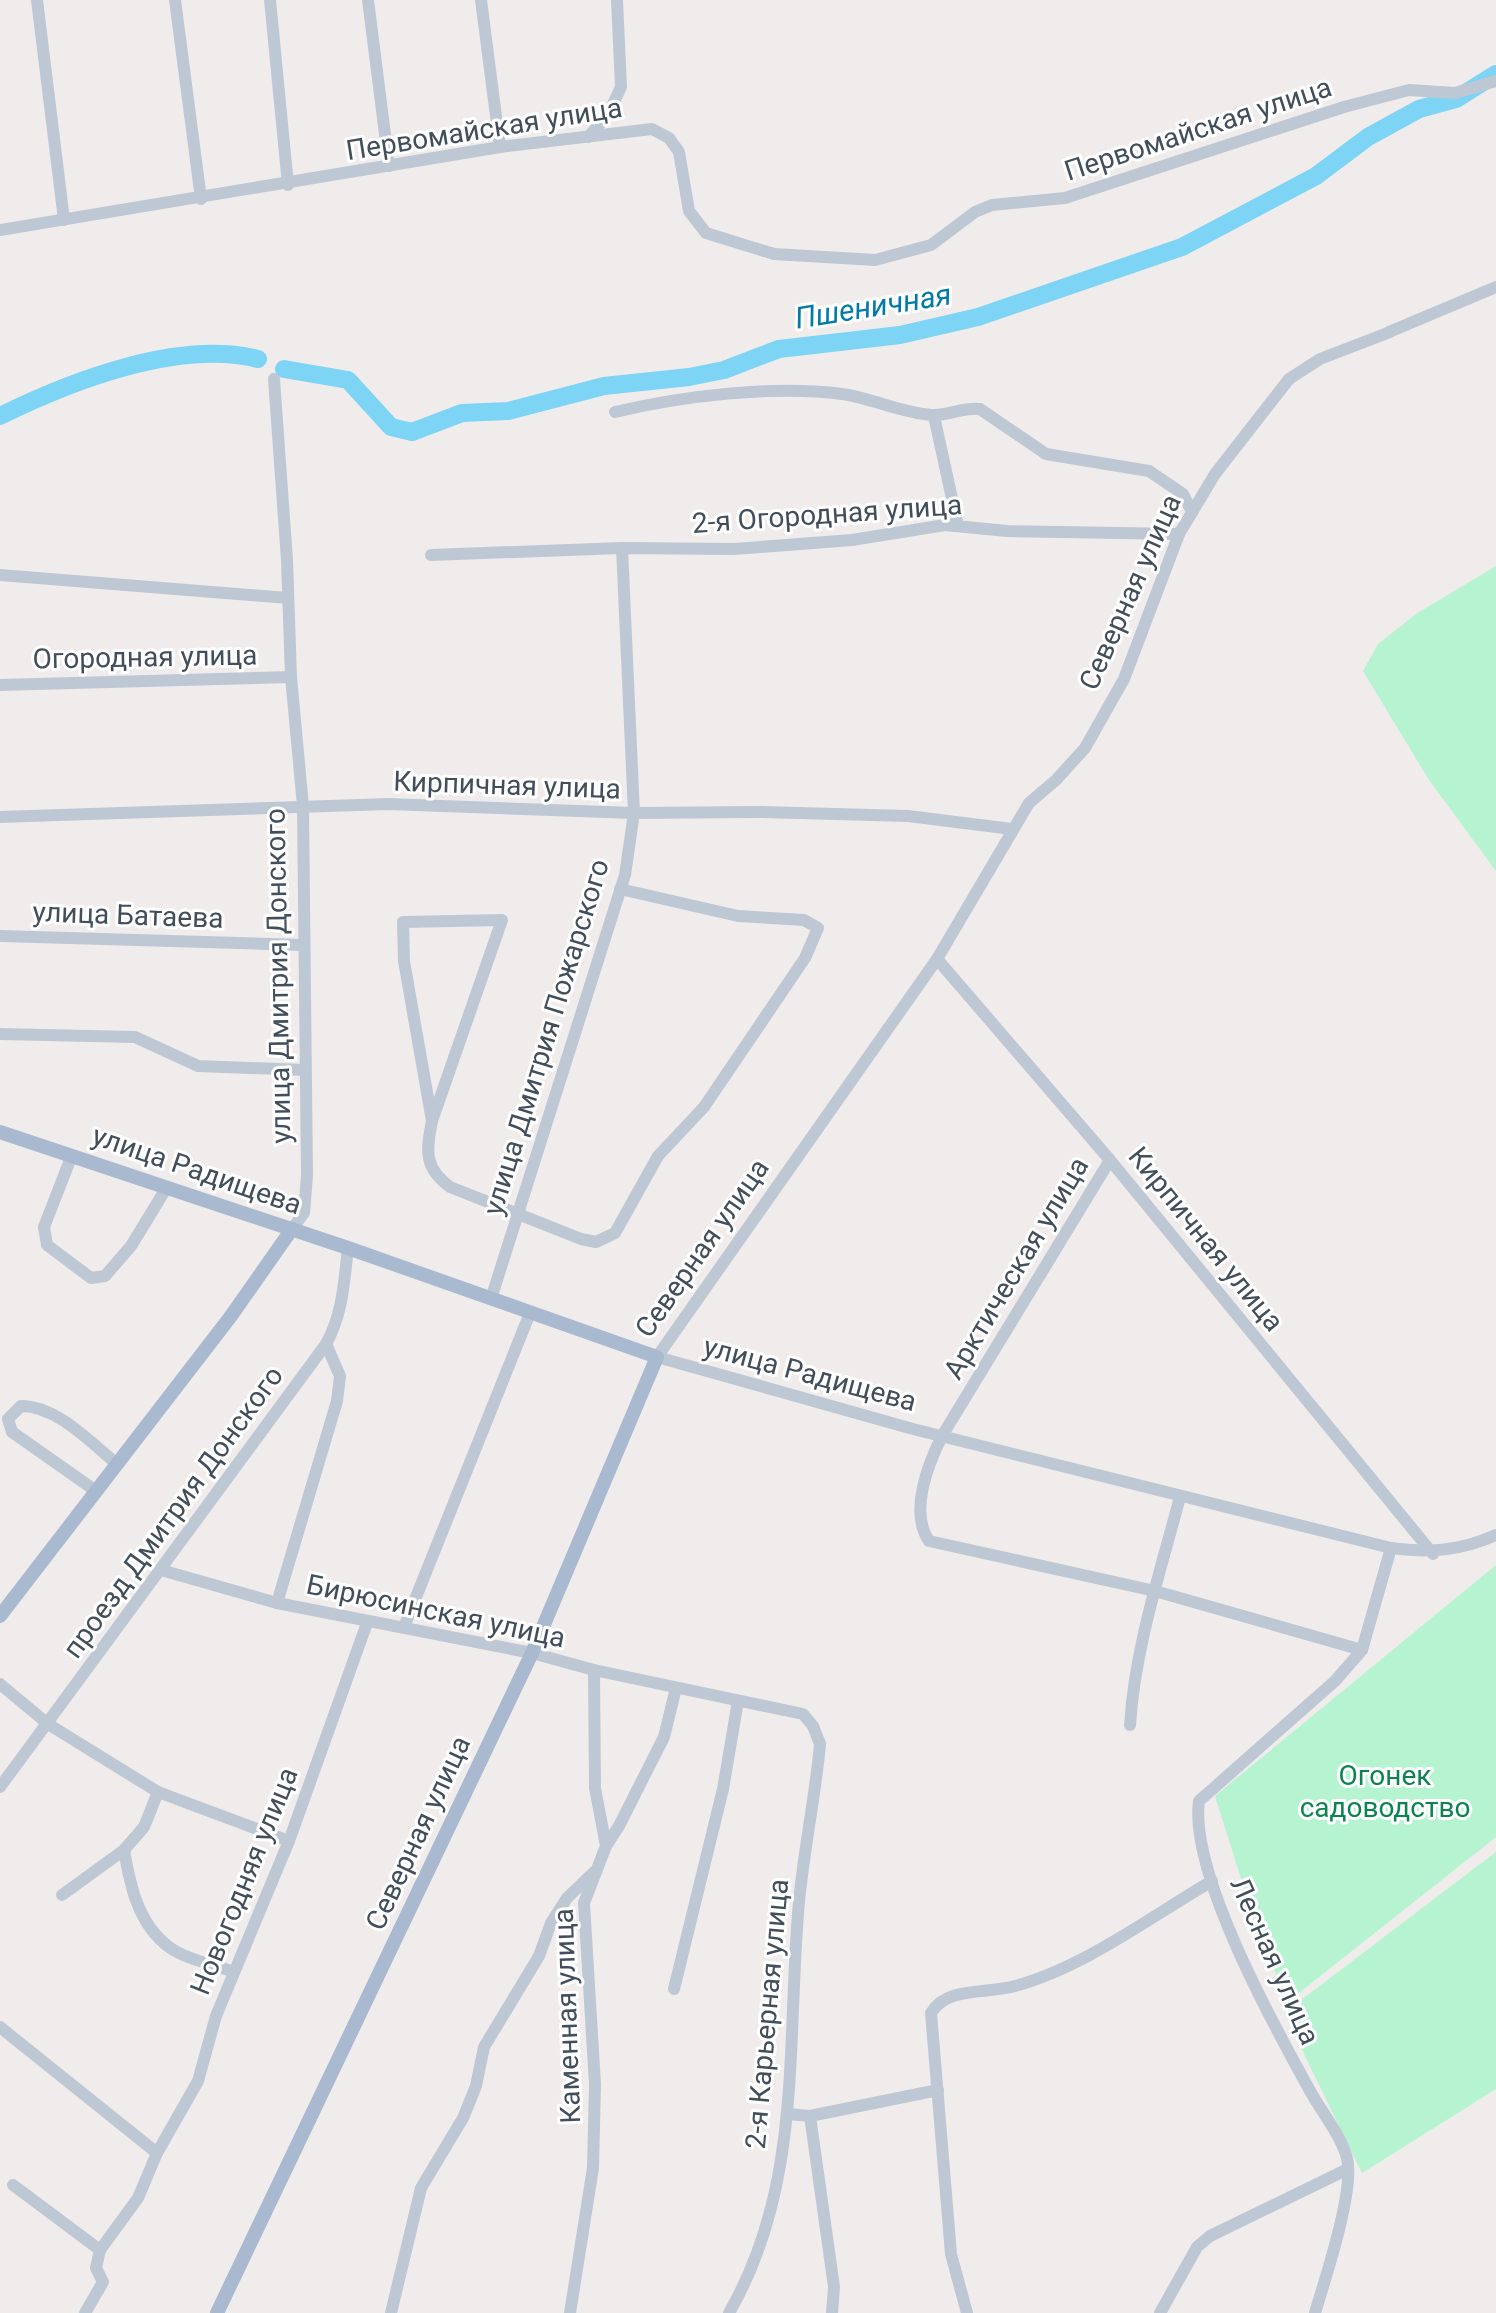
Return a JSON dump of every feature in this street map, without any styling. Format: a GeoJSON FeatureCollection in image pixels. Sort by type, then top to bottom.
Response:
{"type":"FeatureCollection","features":[{"type":"Feature","properties":{"kind":"main road","name":"улица Радищева"},"geometry":{"type":"LineString","coordinates":[[0,1132],[348,1248],[657,1357]]}},
{"type":"Feature","properties":{"kind":"main road","name":"улица Дмитрия Донского"},"geometry":{"type":"LineString","coordinates":[[0,1616],[231,1316],[292,1229]]}},
{"type":"Feature","properties":{"kind":"main road","name":"Северная улица"},"geometry":{"type":"LineString","coordinates":[[217,2313],[532,1653],[657,1357]]}},
{"type":"Feature","properties":{"kind":"street"},"geometry":{"type":"LineString","coordinates":[[37,0],[64,220]]}},
{"type":"Feature","properties":{"kind":"street"},"geometry":{"type":"LineString","coordinates":[[175,0],[201,199]]}},
{"type":"Feature","properties":{"kind":"street"},"geometry":{"type":"LineString","coordinates":[[270,0],[288,185]]}},
{"type":"Feature","properties":{"kind":"street"},"geometry":{"type":"LineString","coordinates":[[368,0],[389,166]]}},
{"type":"Feature","properties":{"kind":"street"},"geometry":{"type":"LineString","coordinates":[[481,0],[500,147]]}},
{"type":"Feature","properties":{"kind":"street"},"geometry":{"type":"LineString","coordinates":[[588,137],[608,115],[621,87],[617,0]]}},
{"type":"Feature","properties":{"kind":"street","name":"Первомайская улица"},"geometry":{"type":"LineString","coordinates":[[0,230],[288,185],[500,147],[652,129],[669,138],[679,152],[689,211],[706,233],[774,254],[875,260],[931,245],[975,212],[992,205],[1065,198],[1344,107],[1409,90],[1455,93],[1496,81]]}},
{"type":"Feature","properties":{"kind":"street","name":"Северная улица"},"geometry":{"type":"LineString","coordinates":[[657,1357],[937,959],[1029,803],[1056,780],[1085,748],[1124,679],[1179,534],[1215,474],[1289,379],[1320,359],[1496,287]]}},
{"type":"Feature","properties":{"kind":"street","name":"улица Дмитрия Донского"},"geometry":{"type":"LineString","coordinates":[[274,379],[291,677],[303,806],[304,1213],[292,1229]]}},
{"type":"Feature","properties":{"kind":"street"},"geometry":{"type":"LineString","coordinates":[[615,412],[691,398],[819,392],[855,396],[934,416],[980,409],[1046,454],[1149,471],[1183,494],[1192,512]]}},
{"type":"Feature","properties":{"kind":"street"},"geometry":{"type":"LineString","coordinates":[[934,416],[958,526]]}},
{"type":"Feature","properties":{"kind":"street","name":"2-я Огородная улица"},"geometry":{"type":"LineString","coordinates":[[431,555],[622,548],[734,549],[852,540],[945,525],[1179,534]]}},
{"type":"Feature","properties":{"kind":"street","name":"улица Дмитрия Пожарского"},"geometry":{"type":"LineString","coordinates":[[491,1299],[620,889],[634,813],[622,548]]}},
{"type":"Feature","properties":{"kind":"street"},"geometry":{"type":"LineString","coordinates":[[0,575],[288,598]]}},
{"type":"Feature","properties":{"kind":"street","name":"Огородная улица"},"geometry":{"type":"LineString","coordinates":[[0,685],[291,677]]}},
{"type":"Feature","properties":{"kind":"street","name":"Кирпичная улица"},"geometry":{"type":"LineString","coordinates":[[0,817],[388,804],[634,813],[908,816],[1012,829]]}},
{"type":"Feature","properties":{"kind":"street"},"geometry":{"type":"LineString","coordinates":[[432,1121],[404,961],[403,922],[502,920],[432,1121],[428,1141],[434,1175],[450,1187],[596,1242],[615,1233],[658,1156],[704,1107],[805,958],[818,928],[804,920],[738,916],[620,889]]}},
{"type":"Feature","properties":{"kind":"street","name":"улица Батаева"},"geometry":{"type":"LineString","coordinates":[[0,936],[303,945]]}},
{"type":"Feature","properties":{"kind":"street","name":"Кирпичная улица"},"geometry":{"type":"LineString","coordinates":[[937,959],[1110,1160],[1433,1554]]}},
{"type":"Feature","properties":{"kind":"street"},"geometry":{"type":"LineString","coordinates":[[0,1034],[135,1037],[198,1066],[304,1070]]}},
{"type":"Feature","properties":{"kind":"street"},"geometry":{"type":"LineString","coordinates":[[72,1155],[44,1227],[44,1239],[47,1245],[91,1278],[105,1276],[131,1246],[167,1187]]}},
{"type":"Feature","properties":{"kind":"street","name":"Арктическая улица"},"geometry":{"type":"LineString","coordinates":[[1110,1160],[942,1436],[930,1460],[920,1526],[929,1541],[1155,1591]]}},
{"type":"Feature","properties":{"kind":"street","name":"проезд Дмитрия Донского"},"geometry":{"type":"LineString","coordinates":[[0,1787],[326,1344],[341,1304],[348,1248]]}},
{"type":"Feature","properties":{"kind":"street"},"geometry":{"type":"LineString","coordinates":[[404,1627],[530,1313]]}},
{"type":"Feature","properties":{"kind":"street","name":"Бирюсинская улица"},"geometry":{"type":"LineString","coordinates":[[326,1344],[340,1376],[337,1401],[277,1603],[532,1653],[594,1670],[803,1714]]}},
{"type":"Feature","properties":{"kind":"street","name":"улица Радищева"},"geometry":{"type":"LineString","coordinates":[[657,1357],[942,1436],[1180,1497],[1391,1548],[1433,1554]]}},
{"type":"Feature","properties":{"kind":"street"},"geometry":{"type":"LineString","coordinates":[[96,1491],[12,1432],[8,1419],[21,1406],[37,1406],[66,1424],[117,1464]]}},
{"type":"Feature","properties":{"kind":"street"},"geometry":{"type":"LineString","coordinates":[[1130,1725],[1138,1658],[1180,1497]]}},
{"type":"Feature","properties":{"kind":"street"},"geometry":{"type":"LineString","coordinates":[[1433,1554],[1496,1535]]}},
{"type":"Feature","properties":{"kind":"street","name":"Лесная улица"},"geometry":{"type":"LineString","coordinates":[[1348,2169],[1347,2158],[1298,2070],[1235,1940],[1212,1881],[1196,1820],[1199,1801],[1335,1681],[1362,1650],[1391,1548]]}},
{"type":"Feature","properties":{"kind":"street"},"geometry":{"type":"LineString","coordinates":[[161,1570],[277,1603]]}},
{"type":"Feature","properties":{"kind":"street"},"geometry":{"type":"LineString","coordinates":[[1155,1591],[1362,1650]]}},
{"type":"Feature","properties":{"kind":"street","name":"Новогодняя улица"},"geometry":{"type":"LineString","coordinates":[[100,2250],[138,2198],[157,2153],[198,2081],[216,2016],[289,1841],[367,1623]]}},
{"type":"Feature","properties":{"kind":"street"},"geometry":{"type":"LineString","coordinates":[[594,1670],[595,1788],[606,1846]]}},
{"type":"Feature","properties":{"kind":"street"},"geometry":{"type":"LineString","coordinates":[[0,1684],[48,1724],[158,1792],[289,1841]]}},
{"type":"Feature","properties":{"kind":"street","name":"Каменная улица"},"geometry":{"type":"LineString","coordinates":[[570,2313],[593,2168],[595,2084],[584,1903],[606,1846],[664,1737],[676,1688]]}},
{"type":"Feature","properties":{"kind":"street"},"geometry":{"type":"LineString","coordinates":[[674,1989],[723,1789],[738,1701]]}},
{"type":"Feature","properties":{"kind":"street","name":"2-я Карьерная улица"},"geometry":{"type":"LineString","coordinates":[[729,2313],[768,2229],[788,2114],[798,1914],[820,1744],[813,1726],[803,1714]]}},
{"type":"Feature","properties":{"kind":"street"},"geometry":{"type":"LineString","coordinates":[[62,1895],[124,1850],[144,1827],[158,1792]]}},
{"type":"Feature","properties":{"kind":"street"},"geometry":{"type":"LineString","coordinates":[[124,1850],[130,1885],[143,1918],[169,1947],[234,1972]]}},
{"type":"Feature","properties":{"kind":"street"},"geometry":{"type":"LineString","coordinates":[[391,2313],[421,2188],[463,2118],[476,2086],[484,2047],[539,1956],[567,1898],[596,1871]]}},
{"type":"Feature","properties":{"kind":"street"},"geometry":{"type":"LineString","coordinates":[[967,2313],[951,2254],[931,2013],[938,2001],[1015,1987],[1066,1966],[1212,1881]]}},
{"type":"Feature","properties":{"kind":"street"},"geometry":{"type":"LineString","coordinates":[[0,2027],[157,2153]]}},
{"type":"Feature","properties":{"kind":"street"},"geometry":{"type":"LineString","coordinates":[[788,2114],[810,2116],[938,2090]]}},
{"type":"Feature","properties":{"kind":"street","name":"2-я Карьерная улица"},"geometry":{"type":"LineString","coordinates":[[810,2116],[834,2287],[832,2313]]}},
{"type":"Feature","properties":{"kind":"street"},"geometry":{"type":"LineString","coordinates":[[1160,2313],[1197,2247],[1210,2236],[1348,2169],[1348,2185],[1315,2313]]}},
{"type":"Feature","properties":{"kind":"street"},"geometry":{"type":"LineString","coordinates":[[13,2185],[100,2250],[96,2268],[103,2282],[85,2313]]}},
{"type":"Feature","properties":{"kind":"green space"},"geometry":{"type":"Polygon","coordinates":[[[1496,566],[1496,871],[1429,780],[1363,671],[1378,644],[1416,614],[1496,566]]]}},
{"type":"Feature","properties":{"kind":"green space","name":"Огонек садоводство"},"geometry":{"type":"Polygon","coordinates":[[[1496,1565],[1496,1837],[1295,1996],[1283,1992],[1250,1907],[1215,1796],[1496,1565]]]}},
{"type":"Feature","properties":{"kind":"green space"},"geometry":{"type":"Polygon","coordinates":[[[1496,1852],[1496,2089],[1362,2173],[1284,2013],[1496,1852]]]}},
{"type":"Feature","properties":{"kind":"waterway","name":"Пшеничная"},"geometry":{"type":"LineString","coordinates":[[284,369],[348,380],[391,427],[412,432],[462,413],[508,411],[604,386],[724,370],[779,349],[900,335],[978,317],[1182,247],[1316,176],[1368,137],[1419,109],[1456,99],[1496,74]]}},
{"type":"Feature","properties":{"kind":"waterway","name":"Пшеничная"},"geometry":{"type":"LineString","coordinates":[[0,416],[92,377],[160,359],[227,354],[258,359]]}}]}
